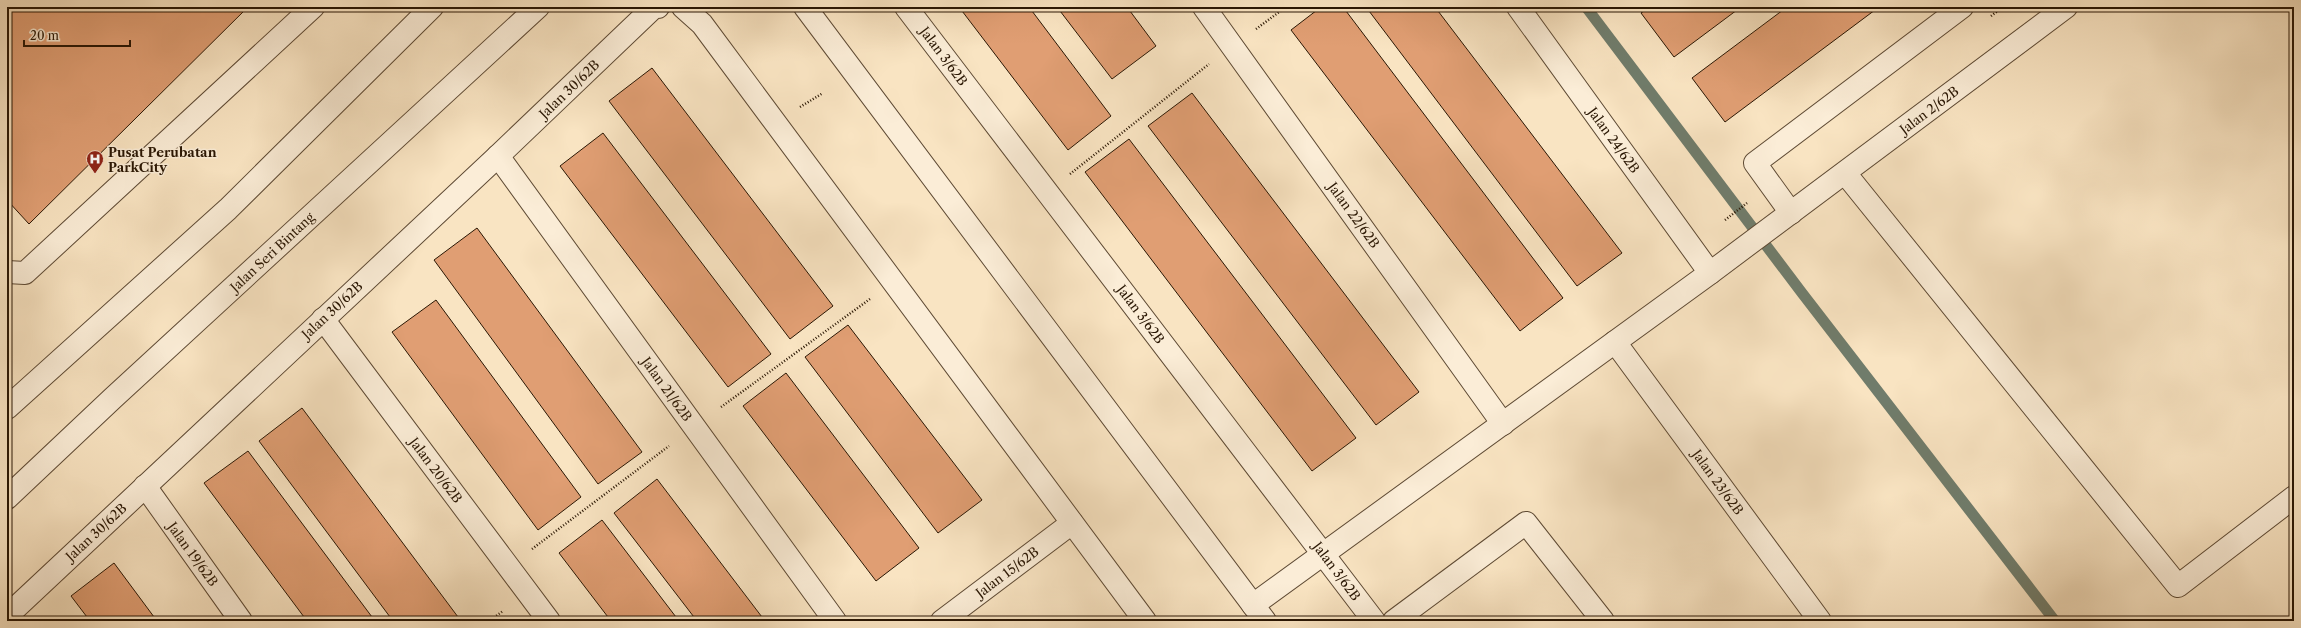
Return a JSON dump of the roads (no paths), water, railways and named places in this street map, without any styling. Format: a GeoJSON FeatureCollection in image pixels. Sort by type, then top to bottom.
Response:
{"type":"FeatureCollection","features":[{"type":"Feature","properties":{"kind":"street"},"geometry":{"type":"LineString","coordinates":[[7,272],[25,273],[313,7]]}},
{"type":"Feature","properties":{"kind":"street"},"geometry":{"type":"LineString","coordinates":[[12,398],[228,209],[432,7]]}},
{"type":"Feature","properties":{"kind":"street","name":"Jalan Seri Bintang"},"geometry":{"type":"LineString","coordinates":[[7,498],[119,392],[538,7]]}},
{"type":"Feature","properties":{"kind":"street","name":"Jalan 30/62B"},"geometry":{"type":"LineString","coordinates":[[7,616],[498,156],[654,7],[658,7]]}},
{"type":"Feature","properties":{"kind":"street"},"geometry":{"type":"LineString","coordinates":[[683,7],[702,24],[1145,621]]}},
{"type":"Feature","properties":{"kind":"street"},"geometry":{"type":"LineString","coordinates":[[805,7],[1259,613]]}},
{"type":"Feature","properties":{"kind":"street","name":"Jalan 3/62B"},"geometry":{"type":"LineString","coordinates":[[906,7],[1374,621]]}},
{"type":"Feature","properties":{"kind":"street","name":"Jalan 22/62B"},"geometry":{"type":"LineString","coordinates":[[1204,7],[1503,424]]}},
{"type":"Feature","properties":{"kind":"street","name":"Jalan 24/62B"},"geometry":{"type":"LineString","coordinates":[[1518,7],[1710,273]]}},
{"type":"Feature","properties":{"kind":"street"},"geometry":{"type":"LineString","coordinates":[[1791,213],[1754,163],[1962,7]]}},
{"type":"Feature","properties":{"kind":"street","name":"Jalan 2/62B"},"geometry":{"type":"LineString","coordinates":[[1259,613],[1324,554],[1710,273],[2066,7]]}},
{"type":"Feature","properties":{"kind":"street","name":"Jalan 21/62B"},"geometry":{"type":"LineString","coordinates":[[498,156],[835,621]]}},
{"type":"Feature","properties":{"kind":"street"},"geometry":{"type":"LineString","coordinates":[[1845,173],[2178,586],[2294,497]]}},
{"type":"Feature","properties":{"kind":"street","name":"Jalan 20/62B"},"geometry":{"type":"LineString","coordinates":[[323,319],[549,621]]}},
{"type":"Feature","properties":{"kind":"street","name":"Jalan 23/62B"},"geometry":{"type":"LineString","coordinates":[[1615,342],[1820,621]]}},
{"type":"Feature","properties":{"kind":"street","name":"Jalan 19/62B"},"geometry":{"type":"LineString","coordinates":[[145,486],[241,621]]}},
{"type":"Feature","properties":{"kind":"street","name":"Jalan 15/62B"},"geometry":{"type":"LineString","coordinates":[[942,621],[1072,523]]}},
{"type":"Feature","properties":{"kind":"street"},"geometry":{"type":"LineString","coordinates":[[1394,621],[1526,523],[1603,621]]}},
{"type":"Feature","properties":{"kind":"waterway"},"geometry":{"type":"LineString","coordinates":[[1586,7],[1802,293],[2055,621]]}},
{"type":"Feature","properties":{"kind":"place","name":"Pusat Perubatan ParkCity"},"geometry":{"type":"Point","coordinates":[95,174]}}]}
